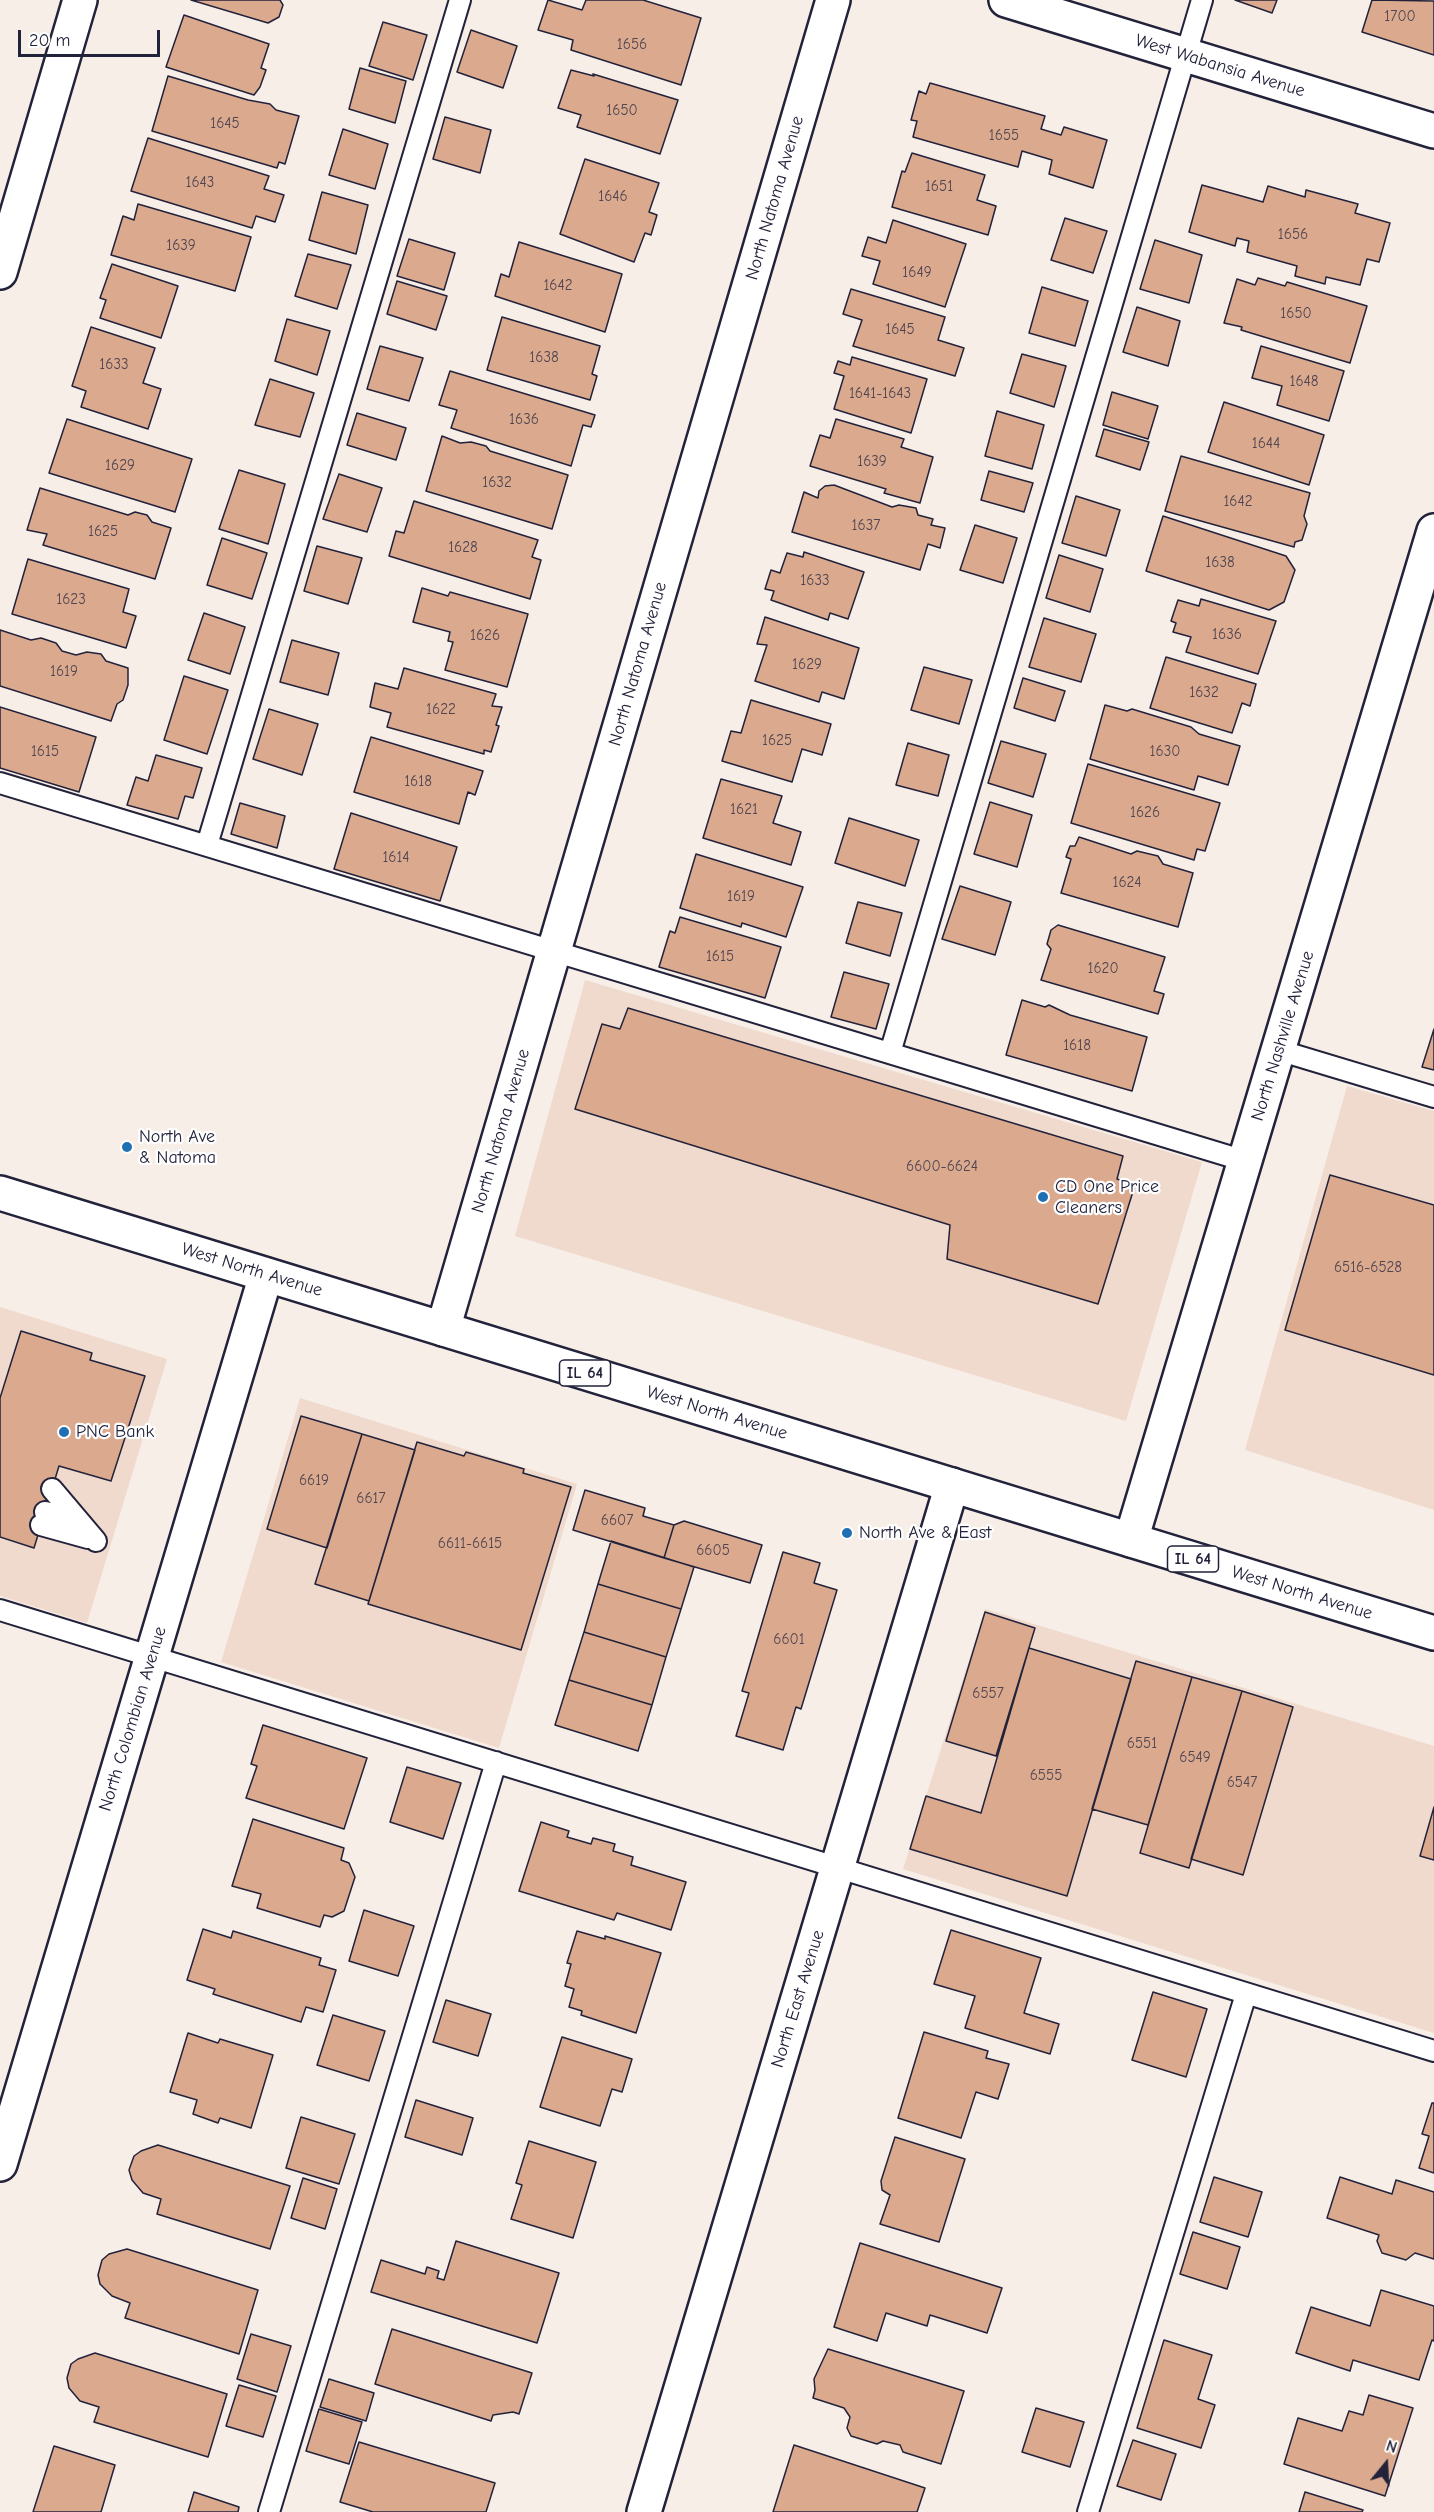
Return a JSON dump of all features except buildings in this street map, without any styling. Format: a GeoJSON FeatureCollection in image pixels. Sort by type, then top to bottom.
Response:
{"type":"FeatureCollection","features":[{"type":"Feature","properties":{"kind":"street"},"geometry":{"type":"LineString","coordinates":[[0,272],[81,0]]}},
{"type":"Feature","properties":{"kind":"street","name":"North Natoma Avenue"},"geometry":{"type":"LineString","coordinates":[[443,1329],[833,0]]}},
{"type":"Feature","properties":{"kind":"street","name":"West Wabansia Avenue"},"geometry":{"type":"LineString","coordinates":[[1006,0],[1434,131]]}},
{"type":"Feature","properties":{"kind":"street","name":"North Nashville Avenue"},"geometry":{"type":"LineString","coordinates":[[1131,1540],[1434,531]]}},
{"type":"Feature","properties":{"kind":"street","name":"West North Avenue"},"geometry":{"type":"LineString","coordinates":[[0,1193],[1434,1633]]}},
{"type":"Feature","properties":{"kind":"street","name":"North Colombian Avenue"},"geometry":{"type":"LineString","coordinates":[[0,2164],[266,1275]]}},
{"type":"Feature","properties":{"kind":"street","name":"North East Avenue"},"geometry":{"type":"LineString","coordinates":[[644,2512],[952,1485]]}},
{"type":"Feature","properties":{"kind":"lane"},"geometry":{"type":"LineString","coordinates":[[207,845],[460,0]]}},
{"type":"Feature","properties":{"kind":"lane"},"geometry":{"type":"LineString","coordinates":[[890,1053],[1202,0]]}},
{"type":"Feature","properties":{"kind":"lane"},"geometry":{"type":"LineString","coordinates":[[0,783],[1245,1161]]}},
{"type":"Feature","properties":{"kind":"lane"},"geometry":{"type":"LineString","coordinates":[[1278,1050],[1434,1097]]}},
{"type":"Feature","properties":{"kind":"lane"},"geometry":{"type":"LineString","coordinates":[[43,1519],[96,1541],[52,1489]]}},
{"type":"Feature","properties":{"kind":"lane"},"geometry":{"type":"LineString","coordinates":[[0,1610],[1434,2051]]}},
{"type":"Feature","properties":{"kind":"lane"},"geometry":{"type":"LineString","coordinates":[[269,2512],[496,1762]]}},
{"type":"Feature","properties":{"kind":"lane"},"geometry":{"type":"LineString","coordinates":[[1088,2512],[1246,1994]]}},
{"type":"Feature","properties":{"kind":"shaded area"},"geometry":{"type":"Polygon","coordinates":[[[585,980],[1202,1162],[1126,1421],[515,1236],[585,980]]]}},
{"type":"Feature","properties":{"kind":"shaded area"},"geometry":{"type":"Polygon","coordinates":[[[1347,1086],[1434,1111],[1434,1510],[1245,1450],[1347,1086]]]}},
{"type":"Feature","properties":{"kind":"shaded area"},"geometry":{"type":"Polygon","coordinates":[[[0,1307],[167,1359],[87,1623],[0,1596],[0,1307]]]}},
{"type":"Feature","properties":{"kind":"shaded area"},"geometry":{"type":"Polygon","coordinates":[[[300,1398],[577,1484],[499,1748],[221,1662],[300,1398]]]}},
{"type":"Feature","properties":{"kind":"shaded area"},"geometry":{"type":"Polygon","coordinates":[[[985,1609],[1434,1746],[1434,2033],[903,1869],[985,1609]]]}},
{"type":"Feature","properties":{"kind":"place","name":"North Ave & Natoma"},"geometry":{"type":"Point","coordinates":[127,1147]}},
{"type":"Feature","properties":{"kind":"place","name":"CD One Price Cleaners"},"geometry":{"type":"Point","coordinates":[1043,1197]}},
{"type":"Feature","properties":{"kind":"place","name":"PNC Bank"},"geometry":{"type":"Point","coordinates":[64,1432]}},
{"type":"Feature","properties":{"kind":"place","name":"North Ave & East"},"geometry":{"type":"Point","coordinates":[847,1533]}}]}
